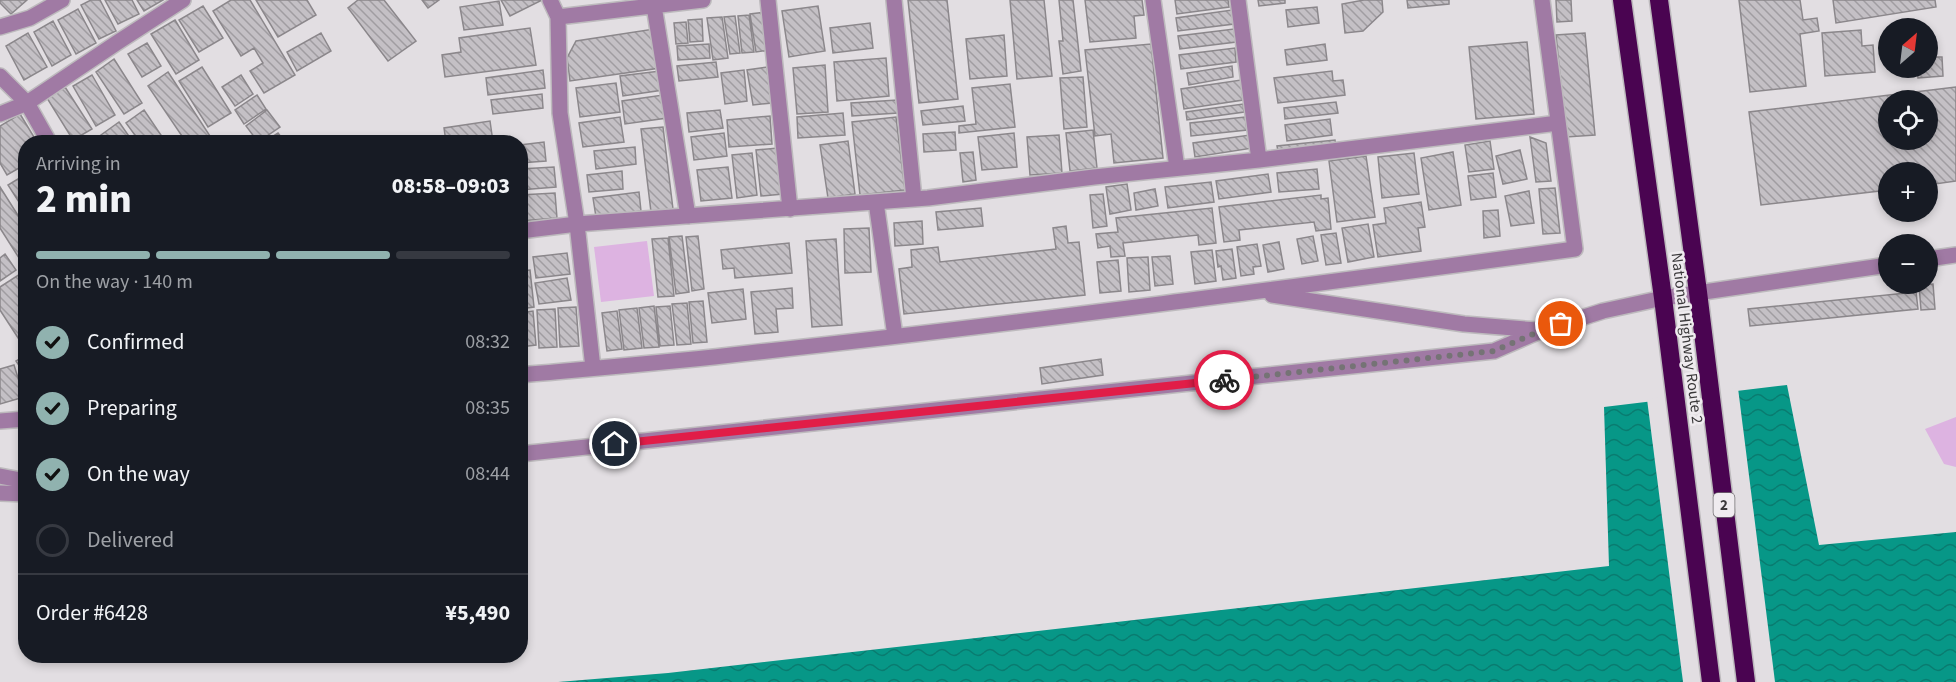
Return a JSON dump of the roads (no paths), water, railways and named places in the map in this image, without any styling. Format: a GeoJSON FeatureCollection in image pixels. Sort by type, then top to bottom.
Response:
{"type":"FeatureCollection","features":[{"type":"Feature","properties":{"kind":"highway","name":"National Highway Route 2"},"geometry":{"type":"LineString","coordinates":[[1622,0],[1663,298],[1711,682]]}},
{"type":"Feature","properties":{"kind":"highway","name":"National Highway Route 2"},"geometry":{"type":"LineString","coordinates":[[1659,0],[1746,682]]}},
{"type":"Feature","properties":{"kind":"street"},"geometry":{"type":"LineString","coordinates":[[0,114],[27,104],[183,0]]}},
{"type":"Feature","properties":{"kind":"street"},"geometry":{"type":"LineString","coordinates":[[550,0],[558,17],[560,113],[578,224],[593,368]]}},
{"type":"Feature","properties":{"kind":"street"},"geometry":{"type":"LineString","coordinates":[[558,17],[703,0]]}},
{"type":"Feature","properties":{"kind":"street"},"geometry":{"type":"LineString","coordinates":[[768,0],[790,209]]}},
{"type":"Feature","properties":{"kind":"street"},"geometry":{"type":"LineString","coordinates":[[894,0],[914,199]]}},
{"type":"Feature","properties":{"kind":"street"},"geometry":{"type":"LineString","coordinates":[[1153,0],[1177,168]]}},
{"type":"Feature","properties":{"kind":"street"},"geometry":{"type":"LineString","coordinates":[[1238,0],[1259,160]]}},
{"type":"Feature","properties":{"kind":"street"},"geometry":{"type":"LineString","coordinates":[[528,374],[747,354],[1255,292],[1575,249],[1542,0]]}},
{"type":"Feature","properties":{"kind":"street"},"geometry":{"type":"LineString","coordinates":[[0,27],[30,18],[58,1]]}},
{"type":"Feature","properties":{"kind":"street"},"geometry":{"type":"LineString","coordinates":[[654,6],[688,216]]}},
{"type":"Feature","properties":{"kind":"street"},"geometry":{"type":"LineString","coordinates":[[0,76],[27,104],[45,135]]}},
{"type":"Feature","properties":{"kind":"street"},"geometry":{"type":"LineString","coordinates":[[528,230],[578,224],[914,199],[1558,123]]}},
{"type":"Feature","properties":{"kind":"street"},"geometry":{"type":"LineString","coordinates":[[876,202],[895,336]]}},
{"type":"Feature","properties":{"kind":"street"},"geometry":{"type":"LineString","coordinates":[[1938,258],[1956,255]]}},
{"type":"Feature","properties":{"kind":"street"},"geometry":{"type":"LineString","coordinates":[[528,453],[1494,351],[1540,331],[1603,311],[1698,292],[1878,266]]}},
{"type":"Feature","properties":{"kind":"street"},"geometry":{"type":"LineString","coordinates":[[1255,292],[1464,324],[1540,331]]}},
{"type":"Feature","properties":{"kind":"street"},"geometry":{"type":"LineString","coordinates":[[0,421],[18,420]]}},
{"type":"Feature","properties":{"kind":"street"},"geometry":{"type":"LineString","coordinates":[[0,476],[18,479]]}},
{"type":"Feature","properties":{"kind":"street"},"geometry":{"type":"LineString","coordinates":[[0,493],[18,494]]}},
{"type":"Feature","properties":{"kind":"water"},"geometry":{"type":"Polygon","coordinates":[[[1787,385],[1819,545],[1956,532],[1956,682],[558,682],[668,673],[1609,566],[1604,407],[1787,385]]]}}]}
